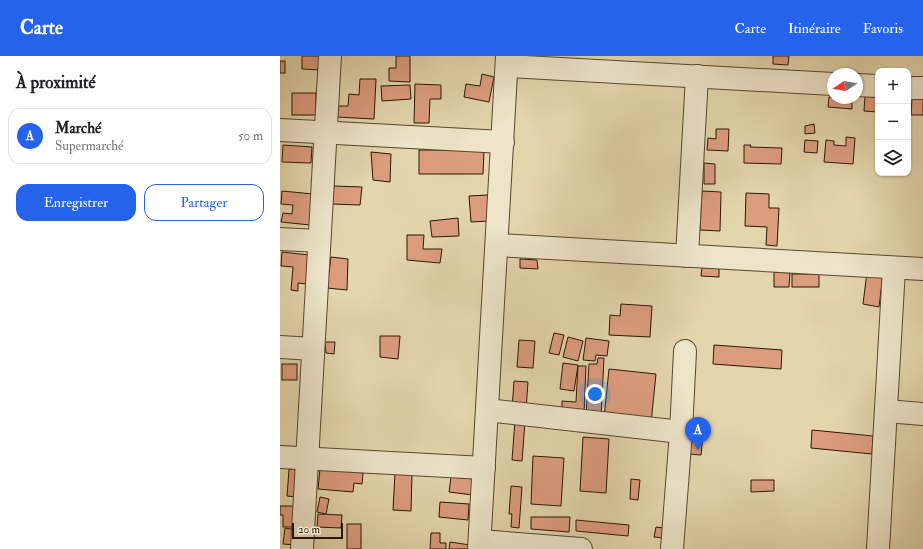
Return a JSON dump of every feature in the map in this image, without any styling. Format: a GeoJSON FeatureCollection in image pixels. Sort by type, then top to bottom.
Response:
{"type":"FeatureCollection","features":[{"type":"Feature","properties":{"kind":"street"},"geometry":{"type":"LineString","coordinates":[[302,549],[330,56]]}},
{"type":"Feature","properties":{"kind":"street"},"geometry":{"type":"LineString","coordinates":[[581,549],[480,545],[507,61],[697,76],[827,84]]}},
{"type":"Feature","properties":{"kind":"street"},"geometry":{"type":"LineString","coordinates":[[687,256],[697,76]]}},
{"type":"Feature","properties":{"kind":"street"},"geometry":{"type":"LineString","coordinates":[[863,85],[875,86]]}},
{"type":"Feature","properties":{"kind":"street"},"geometry":{"type":"LineString","coordinates":[[911,88],[923,88]]}},
{"type":"Feature","properties":{"kind":"street"},"geometry":{"type":"LineString","coordinates":[[280,130],[502,142]]}},
{"type":"Feature","properties":{"kind":"street"},"geometry":{"type":"LineString","coordinates":[[280,239],[319,241]]}},
{"type":"Feature","properties":{"kind":"street"},"geometry":{"type":"LineString","coordinates":[[497,245],[923,270]]}},
{"type":"Feature","properties":{"kind":"street"},"geometry":{"type":"LineString","coordinates":[[878,549],[894,268]]}},
{"type":"Feature","properties":{"kind":"street"},"geometry":{"type":"LineString","coordinates":[[280,347],[313,349]]}},
{"type":"Feature","properties":{"kind":"street"},"geometry":{"type":"LineString","coordinates":[[672,549],[681,432],[685,351]]}},
{"type":"Feature","properties":{"kind":"street"},"geometry":{"type":"LineString","coordinates":[[487,410],[681,432]]}},
{"type":"Feature","properties":{"kind":"street"},"geometry":{"type":"LineString","coordinates":[[886,411],[923,414]]}},
{"type":"Feature","properties":{"kind":"street"},"geometry":{"type":"LineString","coordinates":[[280,457],[484,468]]}},
{"type":"Feature","properties":{"kind":"building"},"geometry":{"type":"Polygon","coordinates":[[[302,56],[319,56],[319,70],[302,69],[302,56]]]}},
{"type":"Feature","properties":{"kind":"building"},"geometry":{"type":"Polygon","coordinates":[[[396,56],[410,56],[410,82],[389,81],[389,68],[396,68],[396,56]]]}},
{"type":"Feature","properties":{"kind":"building"},"geometry":{"type":"Polygon","coordinates":[[[773,56],[789,56],[788,65],[773,64],[773,56]]]}},
{"type":"Feature","properties":{"kind":"building"},"geometry":{"type":"Polygon","coordinates":[[[280,61],[285,61],[285,73],[280,73],[280,61]]]}},
{"type":"Feature","properties":{"kind":"building"},"geometry":{"type":"Polygon","coordinates":[[[482,74],[494,77],[489,102],[464,97],[466,84],[480,86],[482,74]]]}},
{"type":"Feature","properties":{"kind":"building"},"geometry":{"type":"Polygon","coordinates":[[[360,79],[376,79],[374,119],[337,117],[337,106],[348,106],[349,94],[359,95],[360,79]]]}},
{"type":"Feature","properties":{"kind":"building"},"geometry":{"type":"Polygon","coordinates":[[[415,84],[441,85],[441,99],[430,99],[429,123],[414,123],[415,84]]]}},
{"type":"Feature","properties":{"kind":"building"},"geometry":{"type":"Polygon","coordinates":[[[410,85],[411,99],[382,101],[381,86],[410,85]]]}},
{"type":"Feature","properties":{"kind":"building"},"geometry":{"type":"Polygon","coordinates":[[[292,93],[316,93],[316,115],[292,115],[292,93]]]}},
{"type":"Feature","properties":{"kind":"building"},"geometry":{"type":"Polygon","coordinates":[[[865,96],[875,96],[875,112],[864,111],[865,96]]]}},
{"type":"Feature","properties":{"kind":"building"},"geometry":{"type":"Polygon","coordinates":[[[912,99],[923,99],[923,115],[911,115],[912,99]]]}},
{"type":"Feature","properties":{"kind":"building"},"geometry":{"type":"Polygon","coordinates":[[[828,104],[852,104],[852,109],[828,107],[828,104]]]}},
{"type":"Feature","properties":{"kind":"building"},"geometry":{"type":"Polygon","coordinates":[[[814,124],[815,133],[805,134],[805,126],[814,124]]]}},
{"type":"Feature","properties":{"kind":"building"},"geometry":{"type":"Polygon","coordinates":[[[716,129],[729,129],[728,151],[707,150],[708,138],[716,139],[716,129]]]}},
{"type":"Feature","properties":{"kind":"building"},"geometry":{"type":"Polygon","coordinates":[[[846,137],[855,138],[853,164],[824,162],[826,140],[834,141],[834,145],[846,146],[846,137]]]}},
{"type":"Feature","properties":{"kind":"building"},"geometry":{"type":"Polygon","coordinates":[[[805,140],[818,141],[817,153],[804,152],[805,140]]]}},
{"type":"Feature","properties":{"kind":"building"},"geometry":{"type":"Polygon","coordinates":[[[283,145],[312,147],[311,163],[282,162],[283,145]]]}},
{"type":"Feature","properties":{"kind":"building"},"geometry":{"type":"Polygon","coordinates":[[[744,145],[751,145],[750,147],[782,148],[781,164],[744,163],[744,145]]]}},
{"type":"Feature","properties":{"kind":"building"},"geometry":{"type":"Polygon","coordinates":[[[419,150],[484,150],[483,174],[419,174],[419,150]]]}},
{"type":"Feature","properties":{"kind":"building"},"geometry":{"type":"Polygon","coordinates":[[[371,152],[391,154],[390,182],[373,180],[371,152]]]}},
{"type":"Feature","properties":{"kind":"building"},"geometry":{"type":"Polygon","coordinates":[[[704,163],[715,164],[715,184],[704,184],[704,163]]]}},
{"type":"Feature","properties":{"kind":"building"},"geometry":{"type":"Polygon","coordinates":[[[334,186],[362,187],[360,205],[332,204],[334,186]]]}},
{"type":"Feature","properties":{"kind":"building"},"geometry":{"type":"Polygon","coordinates":[[[282,191],[313,194],[310,225],[281,222],[283,213],[292,214],[293,205],[281,204],[282,191]]]}},
{"type":"Feature","properties":{"kind":"building"},"geometry":{"type":"Polygon","coordinates":[[[702,191],[721,192],[720,231],[700,230],[702,191]]]}},
{"type":"Feature","properties":{"kind":"building"},"geometry":{"type":"Polygon","coordinates":[[[746,193],[769,194],[769,208],[779,208],[777,246],[766,245],[767,227],[745,226],[746,193]]]}},
{"type":"Feature","properties":{"kind":"building"},"geometry":{"type":"Polygon","coordinates":[[[488,195],[490,221],[471,222],[469,196],[488,195]]]}},
{"type":"Feature","properties":{"kind":"building"},"geometry":{"type":"Polygon","coordinates":[[[458,218],[459,236],[432,237],[430,221],[458,218]]]}},
{"type":"Feature","properties":{"kind":"building"},"geometry":{"type":"Polygon","coordinates":[[[407,235],[424,235],[423,249],[442,249],[440,263],[407,260],[407,235]]]}},
{"type":"Feature","properties":{"kind":"building"},"geometry":{"type":"Polygon","coordinates":[[[282,252],[309,255],[307,284],[298,283],[298,291],[291,290],[293,267],[281,266],[282,252]]]}},
{"type":"Feature","properties":{"kind":"building"},"geometry":{"type":"Polygon","coordinates":[[[331,257],[348,259],[347,290],[327,288],[331,257]]]}},
{"type":"Feature","properties":{"kind":"building"},"geometry":{"type":"Polygon","coordinates":[[[520,259],[537,260],[538,269],[520,268],[520,259]]]}},
{"type":"Feature","properties":{"kind":"building"},"geometry":{"type":"Polygon","coordinates":[[[702,267],[719,268],[719,277],[701,276],[702,267]]]}},
{"type":"Feature","properties":{"kind":"building"},"geometry":{"type":"Polygon","coordinates":[[[774,272],[790,273],[789,287],[774,287],[774,272]]]}},
{"type":"Feature","properties":{"kind":"building"},"geometry":{"type":"Polygon","coordinates":[[[867,272],[883,274],[879,307],[863,304],[867,272]]]}},
{"type":"Feature","properties":{"kind":"building"},"geometry":{"type":"Polygon","coordinates":[[[792,274],[819,274],[819,287],[792,287],[792,274]]]}},
{"type":"Feature","properties":{"kind":"building"},"geometry":{"type":"Polygon","coordinates":[[[621,304],[652,306],[650,337],[609,335],[610,315],[620,316],[621,304]]]}},
{"type":"Feature","properties":{"kind":"building"},"geometry":{"type":"Polygon","coordinates":[[[554,333],[564,335],[559,355],[549,353],[554,333]]]}},
{"type":"Feature","properties":{"kind":"building"},"geometry":{"type":"Polygon","coordinates":[[[380,336],[400,336],[398,359],[380,357],[380,336]]]}},
{"type":"Feature","properties":{"kind":"building"},"geometry":{"type":"Polygon","coordinates":[[[568,337],[583,341],[578,361],[563,357],[568,337]]]}},
{"type":"Feature","properties":{"kind":"building"},"geometry":{"type":"Polygon","coordinates":[[[586,338],[609,341],[607,356],[596,355],[595,361],[583,360],[586,338]]]}},
{"type":"Feature","properties":{"kind":"building"},"geometry":{"type":"Polygon","coordinates":[[[519,340],[535,341],[533,368],[517,367],[519,340]]]}},
{"type":"Feature","properties":{"kind":"building"},"geometry":{"type":"Polygon","coordinates":[[[325,342],[335,342],[334,354],[326,353],[325,342]]]}},
{"type":"Feature","properties":{"kind":"building"},"geometry":{"type":"Polygon","coordinates":[[[714,345],[782,350],[781,369],[713,364],[714,345]]]}},
{"type":"Feature","properties":{"kind":"building"},"geometry":{"type":"Polygon","coordinates":[[[598,358],[604,358],[601,417],[586,416],[589,364],[597,364],[598,358]]]}},
{"type":"Feature","properties":{"kind":"building"},"geometry":{"type":"Polygon","coordinates":[[[563,363],[578,365],[574,391],[560,389],[563,363]]]}},
{"type":"Feature","properties":{"kind":"building"},"geometry":{"type":"Polygon","coordinates":[[[282,364],[297,364],[297,380],[282,380],[282,364]]]}},
{"type":"Feature","properties":{"kind":"building"},"geometry":{"type":"Polygon","coordinates":[[[578,366],[586,366],[584,413],[562,411],[562,401],[576,402],[578,366]]]}},
{"type":"Feature","properties":{"kind":"building"},"geometry":{"type":"Polygon","coordinates":[[[609,369],[656,374],[651,423],[604,418],[609,369]]]}},
{"type":"Feature","properties":{"kind":"building"},"geometry":{"type":"Polygon","coordinates":[[[514,381],[528,382],[526,410],[512,409],[514,381]]]}},
{"type":"Feature","properties":{"kind":"building"},"geometry":{"type":"Polygon","coordinates":[[[515,421],[525,422],[522,461],[512,460],[515,421]]]}},
{"type":"Feature","properties":{"kind":"building"},"geometry":{"type":"Polygon","coordinates":[[[689,425],[704,425],[701,455],[689,454],[689,425]]]}},
{"type":"Feature","properties":{"kind":"building"},"geometry":{"type":"Polygon","coordinates":[[[812,430],[873,436],[872,454],[811,448],[812,430]]]}},
{"type":"Feature","properties":{"kind":"building"},"geometry":{"type":"Polygon","coordinates":[[[583,437],[609,439],[606,493],[580,491],[583,437]]]}},
{"type":"Feature","properties":{"kind":"building"},"geometry":{"type":"Polygon","coordinates":[[[533,456],[564,458],[561,506],[531,504],[533,456]]]}},
{"type":"Feature","properties":{"kind":"building"},"geometry":{"type":"Polygon","coordinates":[[[289,469],[299,470],[297,497],[287,496],[289,469]]]}},
{"type":"Feature","properties":{"kind":"building"},"geometry":{"type":"Polygon","coordinates":[[[320,469],[363,473],[362,484],[354,483],[353,492],[318,489],[320,469]]]}},
{"type":"Feature","properties":{"kind":"building"},"geometry":{"type":"Polygon","coordinates":[[[395,473],[412,474],[411,511],[393,510],[395,473]]]}},
{"type":"Feature","properties":{"kind":"building"},"geometry":{"type":"Polygon","coordinates":[[[451,477],[475,479],[473,495],[449,492],[451,477]]]}},
{"type":"Feature","properties":{"kind":"building"},"geometry":{"type":"Polygon","coordinates":[[[631,479],[640,480],[638,500],[630,499],[631,479]]]}},
{"type":"Feature","properties":{"kind":"building"},"geometry":{"type":"Polygon","coordinates":[[[751,480],[774,480],[774,491],[751,492],[751,480]]]}},
{"type":"Feature","properties":{"kind":"building"},"geometry":{"type":"Polygon","coordinates":[[[511,486],[522,487],[519,528],[511,527],[512,514],[509,514],[511,486]]]}},
{"type":"Feature","properties":{"kind":"building"},"geometry":{"type":"Polygon","coordinates":[[[320,497],[329,499],[326,514],[317,512],[320,497]]]}},
{"type":"Feature","properties":{"kind":"building"},"geometry":{"type":"Polygon","coordinates":[[[440,502],[469,504],[468,520],[439,517],[440,502]]]}},
{"type":"Feature","properties":{"kind":"building"},"geometry":{"type":"Polygon","coordinates":[[[280,506],[295,506],[295,527],[283,527],[283,515],[280,515],[280,506]]]}},
{"type":"Feature","properties":{"kind":"building"},"geometry":{"type":"Polygon","coordinates":[[[318,514],[342,515],[341,528],[317,527],[318,514]]]}},
{"type":"Feature","properties":{"kind":"building"},"geometry":{"type":"Polygon","coordinates":[[[531,517],[570,517],[569,532],[531,529],[531,517]]]}},
{"type":"Feature","properties":{"kind":"building"},"geometry":{"type":"Polygon","coordinates":[[[576,520],[629,525],[628,536],[576,531],[576,520]]]}},
{"type":"Feature","properties":{"kind":"building"},"geometry":{"type":"Polygon","coordinates":[[[347,524],[361,524],[361,549],[347,549],[347,524]]]}},
{"type":"Feature","properties":{"kind":"building"},"geometry":{"type":"Polygon","coordinates":[[[656,527],[664,528],[663,538],[654,537],[656,527]]]}},
{"type":"Feature","properties":{"kind":"building"},"geometry":{"type":"Polygon","coordinates":[[[285,528],[297,530],[295,545],[283,544],[285,528]]]}},
{"type":"Feature","properties":{"kind":"building"},"geometry":{"type":"Polygon","coordinates":[[[431,533],[440,533],[440,543],[446,543],[446,549],[430,549],[431,533]]]}},
{"type":"Feature","properties":{"kind":"building"},"geometry":{"type":"Polygon","coordinates":[[[450,542],[470,545],[470,549],[449,549],[450,542]]]}},
{"type":"Feature","properties":{"kind":"place","name":"Marché"},"geometry":{"type":"Point","coordinates":[698,450]}}]}
